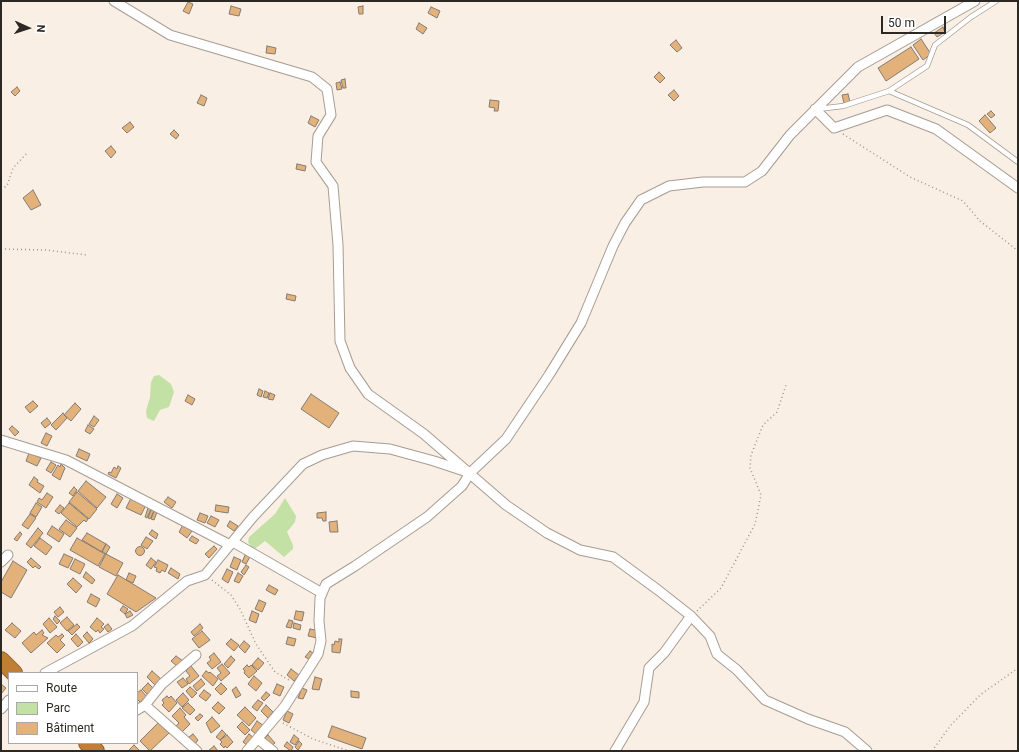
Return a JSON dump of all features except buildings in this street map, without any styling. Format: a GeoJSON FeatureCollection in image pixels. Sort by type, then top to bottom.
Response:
{"type":"FeatureCollection","features":[{"type":"Feature","properties":{"kind":"highway"},"geometry":{"type":"LineString","coordinates":[[1,660],[13,672]]}},
{"type":"Feature","properties":{"kind":"street"},"geometry":{"type":"LineString","coordinates":[[114,1],[170,35],[312,77],[327,88],[331,115],[318,136],[316,162],[333,186],[338,245],[340,341],[350,368],[368,394],[424,434],[506,505],[547,533],[580,550],[613,558],[691,616],[710,636],[717,654],[737,670],[765,700],[808,719],[845,732],[867,751]]}},
{"type":"Feature","properties":{"kind":"street"},"geometry":{"type":"LineString","coordinates":[[248,751],[275,719],[318,654],[321,641],[319,621],[320,598],[326,584],[427,517],[462,486],[470,473],[506,439],[549,376],[581,323],[613,246],[625,223],[641,200],[669,186],[703,182],[745,182],[762,171],[790,135],[858,67],[975,1]]}},
{"type":"Feature","properties":{"kind":"street"},"geometry":{"type":"LineString","coordinates":[[815,109],[834,128],[887,110],[936,129],[1018,188]]}},
{"type":"Feature","properties":{"kind":"street"},"geometry":{"type":"LineString","coordinates":[[1,441],[66,460],[232,544],[322,593]]}},
{"type":"Feature","properties":{"kind":"street"},"geometry":{"type":"LineString","coordinates":[[47,672],[132,626],[187,581],[205,575],[253,517],[303,464],[322,455],[353,446],[390,449],[470,473]]}},
{"type":"Feature","properties":{"kind":"street"},"geometry":{"type":"LineString","coordinates":[[1,562],[8,555]]}},
{"type":"Feature","properties":{"kind":"street"},"geometry":{"type":"LineString","coordinates":[[615,751],[644,702],[649,668],[664,653],[691,616]]}},
{"type":"Feature","properties":{"kind":"street"},"geometry":{"type":"LineString","coordinates":[[138,709],[145,705],[162,684],[196,655]]}},
{"type":"Feature","properties":{"kind":"street"},"geometry":{"type":"LineString","coordinates":[[1,709],[8,701]]}},
{"type":"Feature","properties":{"kind":"street"},"geometry":{"type":"LineString","coordinates":[[145,705],[197,751]]}},
{"type":"Feature","properties":{"kind":"street"},"geometry":{"type":"LineString","coordinates":[[258,739],[273,751]]}},
{"type":"Feature","properties":{"kind":"lane"},"geometry":{"type":"LineString","coordinates":[[815,109],[843,106],[889,91],[927,66],[936,45],[971,16],[996,1]]}},
{"type":"Feature","properties":{"kind":"lane"},"geometry":{"type":"LineString","coordinates":[[889,91],[968,125],[1018,162]]}},
{"type":"Feature","properties":{"kind":"path"},"geometry":{"type":"LineString","coordinates":[[834,128],[910,177],[963,201],[980,221],[1018,251]]}},
{"type":"Feature","properties":{"kind":"path"},"geometry":{"type":"LineString","coordinates":[[1,189],[7,186],[13,168],[28,152]]}},
{"type":"Feature","properties":{"kind":"path"},"geometry":{"type":"LineString","coordinates":[[1,249],[46,250],[87,256]]}},
{"type":"Feature","properties":{"kind":"path"},"geometry":{"type":"LineString","coordinates":[[691,616],[721,588],[755,524],[761,495],[750,468],[751,455],[763,425],[778,412],[786,385]]}},
{"type":"Feature","properties":{"kind":"path"},"geometry":{"type":"LineString","coordinates":[[205,575],[231,595],[240,609],[256,644],[275,672],[299,684]]}},
{"type":"Feature","properties":{"kind":"path"},"geometry":{"type":"LineString","coordinates":[[932,751],[951,725],[980,695],[1018,668]]}},
{"type":"Feature","properties":{"kind":"path"},"geometry":{"type":"LineString","coordinates":[[275,719],[313,739],[349,751]]}},
{"type":"Feature","properties":{"kind":"green space"},"geometry":{"type":"Polygon","coordinates":[[[159,375],[171,384],[174,392],[169,407],[160,410],[154,421],[147,418],[146,411],[150,397],[151,382],[154,376],[159,375]]]}},
{"type":"Feature","properties":{"kind":"green space"},"geometry":{"type":"Polygon","coordinates":[[[285,498],[296,516],[295,522],[287,532],[293,545],[293,549],[284,557],[265,541],[256,548],[252,548],[248,542],[249,537],[275,514],[285,498]]]}}]}
